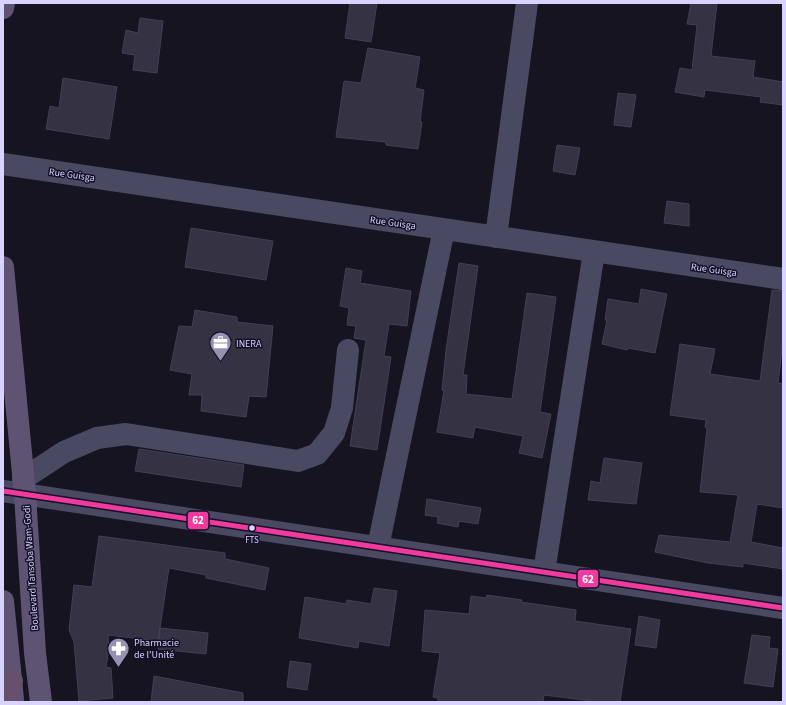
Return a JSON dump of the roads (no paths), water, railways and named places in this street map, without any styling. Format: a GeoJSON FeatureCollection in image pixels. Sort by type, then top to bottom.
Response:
{"type":"FeatureCollection","features":[{"type":"Feature","properties":{"kind":"highway"},"geometry":{"type":"LineString","coordinates":[[3,702],[12,692]]}},
{"type":"Feature","properties":{"kind":"main road"},"geometry":{"type":"LineString","coordinates":[[3,8],[4,3]]}},
{"type":"Feature","properties":{"kind":"main road","name":"Boulevard Tansoba Wam-Godi"},"geometry":{"type":"LineString","coordinates":[[3,267],[24,486],[35,654],[41,702]]}},
{"type":"Feature","properties":{"kind":"main road"},"geometry":{"type":"LineString","coordinates":[[3,601],[12,692]]}},
{"type":"Feature","properties":{"kind":"street"},"geometry":{"type":"LineString","coordinates":[[496,237],[528,3]]}},
{"type":"Feature","properties":{"kind":"street","name":"Rue Guisga"},"geometry":{"type":"LineString","coordinates":[[3,164],[783,280]]}},
{"type":"Feature","properties":{"kind":"street"},"geometry":{"type":"LineString","coordinates":[[378,547],[444,229]]}},
{"type":"Feature","properties":{"kind":"street"},"geometry":{"type":"LineString","coordinates":[[544,572],[594,252]]}},
{"type":"Feature","properties":{"kind":"street"},"geometry":{"type":"LineString","coordinates":[[24,486],[64,452],[97,438],[126,434],[298,461],[317,454],[334,433],[342,408],[348,350]]}},
{"type":"Feature","properties":{"kind":"street"},"geometry":{"type":"LineString","coordinates":[[3,491],[24,486],[378,547],[783,608]]}},
{"type":"Feature","properties":{"kind":"place","name":"INERA"},"geometry":{"type":"Point","coordinates":[221,362]}},
{"type":"Feature","properties":{"kind":"place","name":"FTS"},"geometry":{"type":"Point","coordinates":[252,528]}},
{"type":"Feature","properties":{"kind":"place","name":"Pharmacie de l'Unité"},"geometry":{"type":"Point","coordinates":[119,668]}}]}
